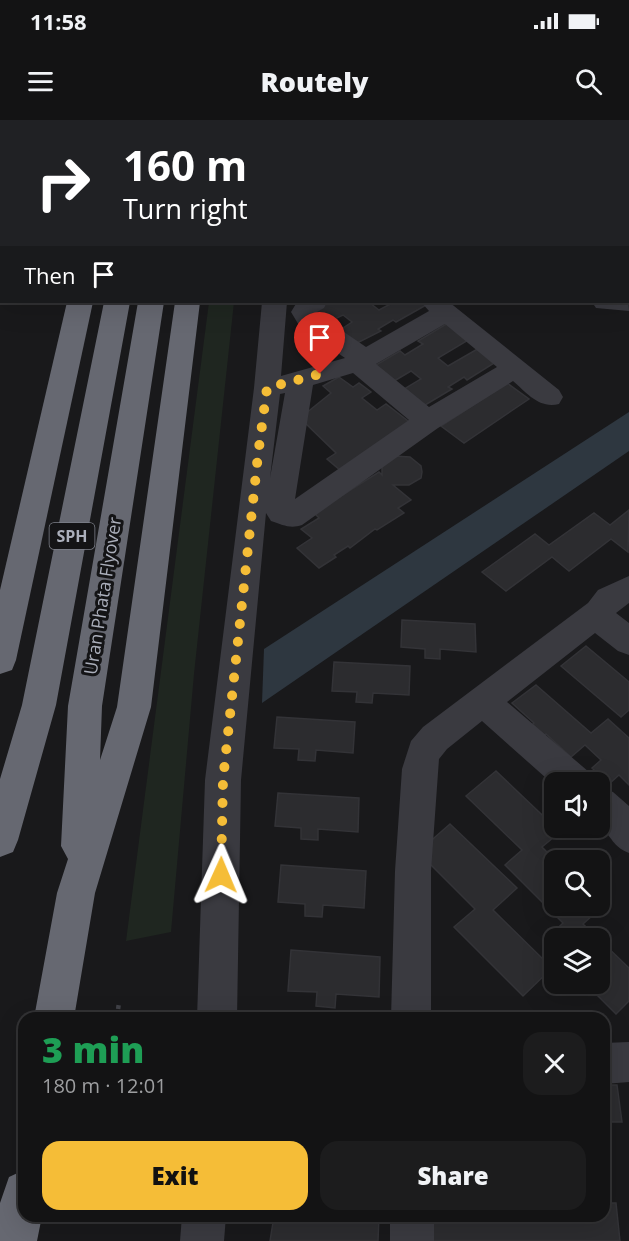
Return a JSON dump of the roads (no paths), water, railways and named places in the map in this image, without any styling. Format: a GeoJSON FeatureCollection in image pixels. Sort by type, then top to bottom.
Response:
{"type":"FeatureCollection","features":[{"type":"Feature","properties":{"kind":"highway"},"geometry":{"type":"LineString","coordinates":[[0,660],[80,303]]}},
{"type":"Feature","properties":{"kind":"highway","name":"SPH"},"geometry":{"type":"LineString","coordinates":[[0,840],[39,705],[117,303]]}},
{"type":"Feature","properties":{"kind":"highway","name":"Uran Phata Flyover"},"geometry":{"type":"LineString","coordinates":[[76,893],[85,706],[151,303]]}},
{"type":"Feature","properties":{"kind":"highway"},"geometry":{"type":"LineString","coordinates":[[76,893],[134,706],[188,303]]}},
{"type":"Feature","properties":{"kind":"highway","name":"SPH"},"geometry":{"type":"LineString","coordinates":[[55,1012],[76,893]]}},
{"type":"Feature","properties":{"kind":"highway"},"geometry":{"type":"LineString","coordinates":[[15,1241],[18,1222]]}},
{"type":"Feature","properties":{"kind":"street"},"geometry":{"type":"LineString","coordinates":[[217,1012],[223,780],[267,388],[274,303]]}},
{"type":"Feature","properties":{"kind":"street"},"geometry":{"type":"LineString","coordinates":[[313,303],[305,308],[304,312],[309,321],[333,329],[362,361],[428,421]]}},
{"type":"Feature","properties":{"kind":"street"},"geometry":{"type":"LineString","coordinates":[[267,388],[362,361],[440,307],[549,396]]}},
{"type":"Feature","properties":{"kind":"street"},"geometry":{"type":"LineString","coordinates":[[301,379],[280,504],[281,513],[292,517],[428,421],[515,368]]}},
{"type":"Feature","properties":{"kind":"street"},"geometry":{"type":"LineString","coordinates":[[411,1012],[413,871],[419,770],[423,753],[435,738],[599,612],[605,602],[629,588]]}},
{"type":"Feature","properties":{"kind":"street"},"geometry":{"type":"LineString","coordinates":[[599,612],[600,618],[629,642]]}},
{"type":"Feature","properties":{"kind":"street"},"geometry":{"type":"LineString","coordinates":[[483,701],[564,772]]}},
{"type":"Feature","properties":{"kind":"street"},"geometry":{"type":"LineString","coordinates":[[610,812],[621,822],[629,836]]}},
{"type":"Feature","properties":{"kind":"street"},"geometry":{"type":"LineString","coordinates":[[610,1064],[629,1062]]}},
{"type":"Feature","properties":{"kind":"street"},"geometry":{"type":"LineString","coordinates":[[202,1241],[204,1222]]}},
{"type":"Feature","properties":{"kind":"street"},"geometry":{"type":"LineString","coordinates":[[412,1222],[412,1241]]}}]}
